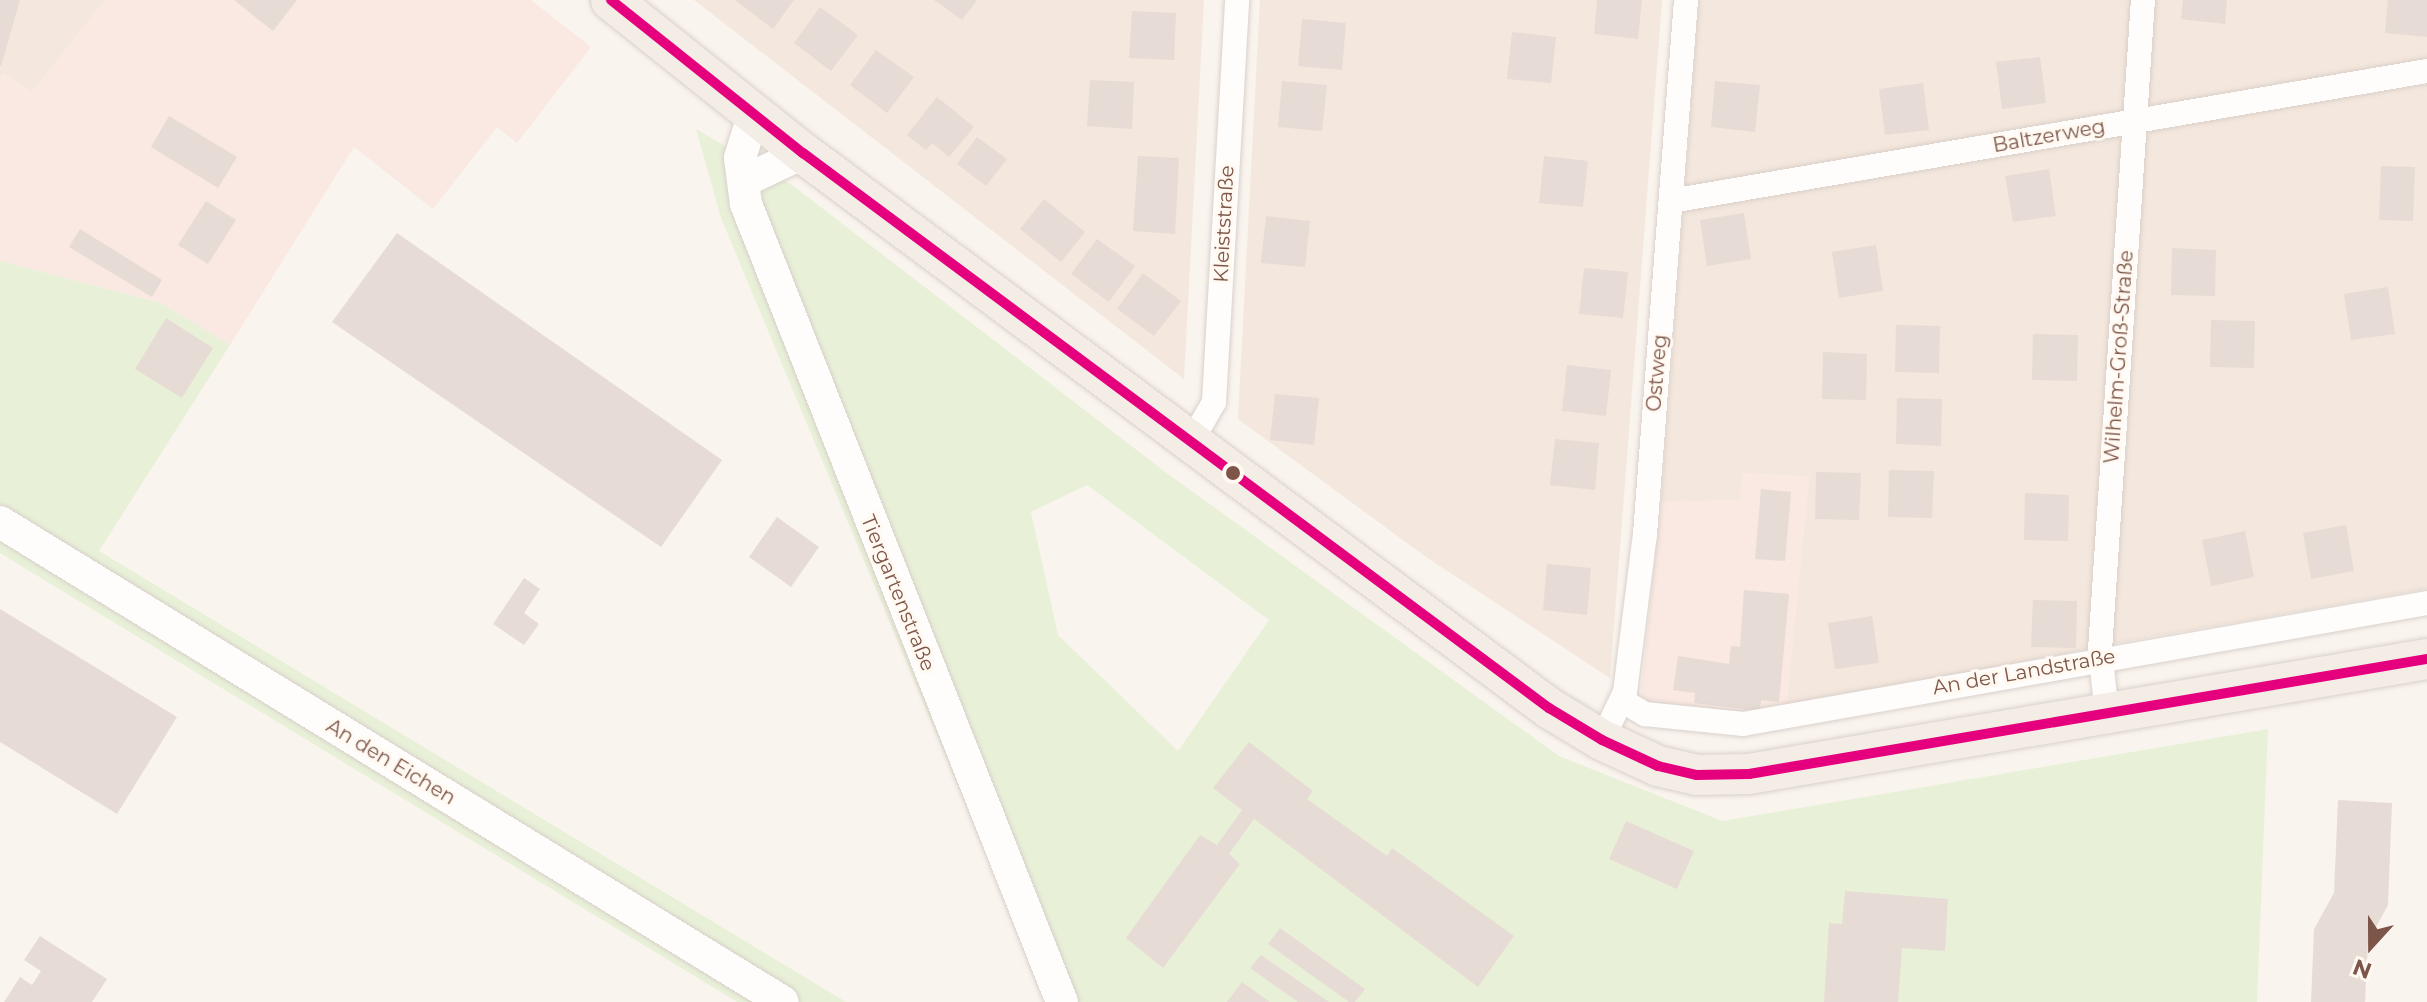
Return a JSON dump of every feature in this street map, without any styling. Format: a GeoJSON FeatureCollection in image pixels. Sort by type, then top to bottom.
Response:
{"type":"FeatureCollection","features":[{"type":"Feature","properties":{"kind":"main road"},"geometry":{"type":"LineString","coordinates":[[611,0],[803,153],[1549,708],[1602,740],[1670,770],[1696,775],[1749,774],[2427,659]]}},
{"type":"Feature","properties":{"kind":"street","name":"Kleiststraße"},"geometry":{"type":"LineString","coordinates":[[1191,442],[1214,402],[1237,0]]}},
{"type":"Feature","properties":{"kind":"street","name":"Ostweg"},"geometry":{"type":"LineString","coordinates":[[1602,740],[1623,701],[1645,534],[1686,0]]}},
{"type":"Feature","properties":{"kind":"street","name":"Wilhelm-Groß-Straße"},"geometry":{"type":"LineString","coordinates":[[2107,714],[2100,659],[2143,0]]}},
{"type":"Feature","properties":{"kind":"street","name":"Baltzerweg"},"geometry":{"type":"LineString","coordinates":[[1671,201],[2427,71]]}},
{"type":"Feature","properties":{"kind":"street","name":"Tiergartenstraße"},"geometry":{"type":"LineString","coordinates":[[754,113],[740,158],[746,204],[1062,1002]]}},
{"type":"Feature","properties":{"kind":"street"},"geometry":{"type":"LineString","coordinates":[[744,181],[803,153]]}},
{"type":"Feature","properties":{"kind":"street","name":"An den Eichen"},"geometry":{"type":"LineString","coordinates":[[0,522],[783,1002]]}},
{"type":"Feature","properties":{"kind":"street","name":"An der Landstraße"},"geometry":{"type":"LineString","coordinates":[[1623,701],[1645,714],[1743,724],[2427,603]]}},
{"type":"Feature","properties":{"kind":"shaded area"},"geometry":{"type":"Polygon","coordinates":[[[0,0],[105,0],[32,92],[3,74],[0,77],[0,0]]]}},
{"type":"Feature","properties":{"kind":"shaded area"},"geometry":{"type":"Polygon","coordinates":[[[105,0],[531,0],[591,47],[517,143],[497,127],[433,209],[354,147],[230,345],[161,303],[0,261],[0,77],[2,74],[32,92],[105,0]]]}},
{"type":"Feature","properties":{"kind":"shaded area"},"geometry":{"type":"Polygon","coordinates":[[[694,0],[1204,0],[1184,379],[694,0]]]}},
{"type":"Feature","properties":{"kind":"shaded area"},"geometry":{"type":"Polygon","coordinates":[[[1260,0],[1662,0],[1610,678],[1426,557],[1238,419],[1260,0]]]}},
{"type":"Feature","properties":{"kind":"shaded area"},"geometry":{"type":"Polygon","coordinates":[[[1699,0],[2427,0],[2427,589],[2123,642],[1786,708],[1809,477],[1743,473],[1740,500],[1661,502],[1699,0]]]}},
{"type":"Feature","properties":{"kind":"shaded area"},"geometry":{"type":"Polygon","coordinates":[[[1743,473],[1809,477],[1786,708],[1758,714],[1640,702],[1661,502],[1739,500],[1743,473]]]}},
{"type":"Feature","properties":{"kind":"green space"},"geometry":{"type":"Polygon","coordinates":[[[696,129],[792,185],[1164,471],[1559,756],[1722,821],[2268,729],[2257,1002],[1048,1002],[721,218],[696,129]],[[1087,485],[1031,512],[1058,635],[1178,751],[1269,620],[1087,485]]]}},
{"type":"Feature","properties":{"kind":"green space"},"geometry":{"type":"Polygon","coordinates":[[[0,261],[161,303],[230,345],[99,551],[846,1002],[737,1002],[0,553],[0,261]]]}},
{"type":"Feature","properties":{"kind":"building"},"geometry":{"type":"Polygon","coordinates":[[[0,0],[20,0],[1,66],[0,66],[0,0]]]}},
{"type":"Feature","properties":{"kind":"building"},"geometry":{"type":"Polygon","coordinates":[[[234,0],[297,0],[273,31],[234,0]]]}},
{"type":"Feature","properties":{"kind":"building"},"geometry":{"type":"Polygon","coordinates":[[[735,0],[794,0],[773,29],[735,0]]]}},
{"type":"Feature","properties":{"kind":"building"},"geometry":{"type":"Polygon","coordinates":[[[934,0],[977,0],[962,20],[934,0]]]}},
{"type":"Feature","properties":{"kind":"building"},"geometry":{"type":"Polygon","coordinates":[[[1597,0],[1642,0],[1638,39],[1594,34],[1597,0]]]}},
{"type":"Feature","properties":{"kind":"building"},"geometry":{"type":"Polygon","coordinates":[[[2183,0],[2227,0],[2225,24],[2181,19],[2183,0]]]}},
{"type":"Feature","properties":{"kind":"building"},"geometry":{"type":"Polygon","coordinates":[[[2388,0],[2427,0],[2427,37],[2385,33],[2388,0]]]}},
{"type":"Feature","properties":{"kind":"building"},"geometry":{"type":"Polygon","coordinates":[[[820,7],[858,35],[831,71],[794,43],[820,7]]]}},
{"type":"Feature","properties":{"kind":"building"},"geometry":{"type":"Polygon","coordinates":[[[1132,11],[1176,13],[1174,60],[1129,58],[1132,11]]]}},
{"type":"Feature","properties":{"kind":"building"},"geometry":{"type":"Polygon","coordinates":[[[1302,19],[1346,23],[1342,70],[1298,66],[1302,19]]]}},
{"type":"Feature","properties":{"kind":"building"},"geometry":{"type":"Polygon","coordinates":[[[1512,32],[1556,37],[1551,83],[1507,79],[1512,32]]]}},
{"type":"Feature","properties":{"kind":"building"},"geometry":{"type":"Polygon","coordinates":[[[876,50],[914,77],[887,113],[850,85],[876,50]]]}},
{"type":"Feature","properties":{"kind":"building"},"geometry":{"type":"Polygon","coordinates":[[[2040,57],[2046,103],[2002,109],[1996,62],[2040,57]]]}},
{"type":"Feature","properties":{"kind":"building"},"geometry":{"type":"Polygon","coordinates":[[[1090,80],[1134,82],[1132,129],[1087,126],[1090,80]]]}},
{"type":"Feature","properties":{"kind":"building"},"geometry":{"type":"Polygon","coordinates":[[[1282,81],[1327,85],[1322,131],[1278,127],[1282,81]]]}},
{"type":"Feature","properties":{"kind":"building"},"geometry":{"type":"Polygon","coordinates":[[[1715,81],[1760,85],[1755,132],[1711,127],[1715,81]]]}},
{"type":"Feature","properties":{"kind":"building"},"geometry":{"type":"Polygon","coordinates":[[[1923,83],[1929,130],[1885,135],[1879,89],[1923,83]]]}},
{"type":"Feature","properties":{"kind":"building"},"geometry":{"type":"Polygon","coordinates":[[[937,97],[974,127],[949,157],[932,143],[926,150],[907,135],[937,97]]]}},
{"type":"Feature","properties":{"kind":"building"},"geometry":{"type":"Polygon","coordinates":[[[169,116],[237,157],[218,188],[151,147],[169,116]]]}},
{"type":"Feature","properties":{"kind":"building"},"geometry":{"type":"Polygon","coordinates":[[[977,137],[1007,159],[986,186],[957,164],[977,137]]]}},
{"type":"Feature","properties":{"kind":"building"},"geometry":{"type":"Polygon","coordinates":[[[1138,156],[1179,158],[1175,234],[1133,231],[1138,156]]]}},
{"type":"Feature","properties":{"kind":"building"},"geometry":{"type":"Polygon","coordinates":[[[1544,156],[1588,161],[1583,207],[1539,203],[1544,156]]]}},
{"type":"Feature","properties":{"kind":"building"},"geometry":{"type":"Polygon","coordinates":[[[2381,166],[2415,167],[2413,221],[2379,220],[2381,166]]]}},
{"type":"Feature","properties":{"kind":"building"},"geometry":{"type":"Polygon","coordinates":[[[2049,169],[2056,216],[2013,222],[2005,176],[2049,169]]]}},
{"type":"Feature","properties":{"kind":"building"},"geometry":{"type":"Polygon","coordinates":[[[1044,199],[1085,232],[1061,262],[1020,229],[1044,199]]]}},
{"type":"Feature","properties":{"kind":"building"},"geometry":{"type":"Polygon","coordinates":[[[206,201],[236,220],[208,264],[178,245],[206,201]]]}},
{"type":"Feature","properties":{"kind":"building"},"geometry":{"type":"Polygon","coordinates":[[[1744,213],[1751,259],[1707,266],[1700,220],[1744,213]]]}},
{"type":"Feature","properties":{"kind":"building"},"geometry":{"type":"Polygon","coordinates":[[[1266,216],[1310,221],[1305,267],[1261,263],[1266,216]]]}},
{"type":"Feature","properties":{"kind":"building"},"geometry":{"type":"Polygon","coordinates":[[[80,229],[162,280],[152,297],[69,247],[80,229]]]}},
{"type":"Feature","properties":{"kind":"building"},"geometry":{"type":"Polygon","coordinates":[[[397,233],[722,460],[661,547],[332,322],[397,233]]]}},
{"type":"Feature","properties":{"kind":"building"},"geometry":{"type":"Polygon","coordinates":[[[1097,239],[1135,266],[1109,302],[1071,274],[1097,239]]]}},
{"type":"Feature","properties":{"kind":"building"},"geometry":{"type":"Polygon","coordinates":[[[1876,245],[1883,291],[1839,298],[1832,252],[1876,245]]]}},
{"type":"Feature","properties":{"kind":"building"},"geometry":{"type":"Polygon","coordinates":[[[2172,248],[2216,250],[2215,296],[2171,295],[2172,248]]]}},
{"type":"Feature","properties":{"kind":"building"},"geometry":{"type":"Polygon","coordinates":[[[1584,268],[1628,272],[1623,318],[1579,314],[1584,268]]]}},
{"type":"Feature","properties":{"kind":"building"},"geometry":{"type":"Polygon","coordinates":[[[1143,273],[1181,301],[1154,336],[1117,309],[1143,273]]]}},
{"type":"Feature","properties":{"kind":"building"},"geometry":{"type":"Polygon","coordinates":[[[2388,287],[2395,334],[2351,340],[2344,294],[2388,287]]]}},
{"type":"Feature","properties":{"kind":"building"},"geometry":{"type":"Polygon","coordinates":[[[166,318],[213,348],[182,398],[135,369],[166,318]]]}},
{"type":"Feature","properties":{"kind":"building"},"geometry":{"type":"Polygon","coordinates":[[[2211,320],[2255,321],[2254,368],[2210,367],[2211,320]]]}},
{"type":"Feature","properties":{"kind":"building"},"geometry":{"type":"Polygon","coordinates":[[[1896,325],[1940,326],[1939,373],[1895,372],[1896,325]]]}},
{"type":"Feature","properties":{"kind":"building"},"geometry":{"type":"Polygon","coordinates":[[[2033,334],[2078,335],[2077,381],[2032,380],[2033,334]]]}},
{"type":"Feature","properties":{"kind":"building"},"geometry":{"type":"Polygon","coordinates":[[[1823,352],[1867,354],[1866,400],[1822,399],[1823,352]]]}},
{"type":"Feature","properties":{"kind":"building"},"geometry":{"type":"Polygon","coordinates":[[[1567,365],[1611,370],[1606,416],[1562,411],[1567,365]]]}},
{"type":"Feature","properties":{"kind":"building"},"geometry":{"type":"Polygon","coordinates":[[[1275,394],[1319,398],[1314,445],[1270,440],[1275,394]]]}},
{"type":"Feature","properties":{"kind":"building"},"geometry":{"type":"Polygon","coordinates":[[[1897,398],[1942,399],[1941,446],[1896,444],[1897,398]]]}},
{"type":"Feature","properties":{"kind":"building"},"geometry":{"type":"Polygon","coordinates":[[[1555,439],[1599,443],[1595,490],[1550,485],[1555,439]]]}},
{"type":"Feature","properties":{"kind":"building"},"geometry":{"type":"Polygon","coordinates":[[[1889,470],[1934,471],[1932,518],[1888,517],[1889,470]]]}},
{"type":"Feature","properties":{"kind":"building"},"geometry":{"type":"Polygon","coordinates":[[[1816,472],[1861,473],[1859,520],[1815,519],[1816,472]]]}},
{"type":"Feature","properties":{"kind":"building"},"geometry":{"type":"Polygon","coordinates":[[[1761,489],[1791,492],[1785,561],[1755,559],[1761,489]]]}},
{"type":"Feature","properties":{"kind":"building"},"geometry":{"type":"Polygon","coordinates":[[[2025,493],[2069,495],[2068,541],[2024,540],[2025,493]]]}},
{"type":"Feature","properties":{"kind":"building"},"geometry":{"type":"Polygon","coordinates":[[[777,517],[819,547],[791,587],[749,557],[777,517]]]}},
{"type":"Feature","properties":{"kind":"building"},"geometry":{"type":"Polygon","coordinates":[[[2346,525],[2354,571],[2311,579],[2303,533],[2346,525]]]}},
{"type":"Feature","properties":{"kind":"building"},"geometry":{"type":"Polygon","coordinates":[[[2245,531],[2254,577],[2211,586],[2202,540],[2245,531]]]}},
{"type":"Feature","properties":{"kind":"building"},"geometry":{"type":"Polygon","coordinates":[[[1547,564],[1591,568],[1587,615],[1543,610],[1547,564]]]}},
{"type":"Feature","properties":{"kind":"building"},"geometry":{"type":"Polygon","coordinates":[[[524,578],[540,589],[524,613],[539,624],[524,645],[493,624],[524,578]]]}},
{"type":"Feature","properties":{"kind":"building"},"geometry":{"type":"Polygon","coordinates":[[[1744,590],[1789,594],[1779,702],[1761,700],[1760,711],[1694,703],[1695,693],[1673,690],[1678,656],[1729,664],[1731,646],[1740,647],[1744,590]]]}},
{"type":"Feature","properties":{"kind":"building"},"geometry":{"type":"Polygon","coordinates":[[[2033,600],[2077,601],[2076,648],[2031,647],[2033,600]]]}},
{"type":"Feature","properties":{"kind":"building"},"geometry":{"type":"Polygon","coordinates":[[[0,609],[177,717],[117,814],[0,742],[0,609]]]}},
{"type":"Feature","properties":{"kind":"building"},"geometry":{"type":"Polygon","coordinates":[[[1872,616],[1879,663],[1835,669],[1828,623],[1872,616]]]}},
{"type":"Feature","properties":{"kind":"building"},"geometry":{"type":"Polygon","coordinates":[[[1249,742],[1313,791],[1307,799],[1387,856],[1392,848],[1514,936],[1478,987],[1254,819],[1229,854],[1240,864],[1163,968],[1126,938],[1200,835],[1217,845],[1242,810],[1213,788],[1249,742]]]}},
{"type":"Feature","properties":{"kind":"building"},"geometry":{"type":"Polygon","coordinates":[[[2338,800],[2392,803],[2388,905],[2368,942],[2365,1002],[2311,1002],[2314,929],[2334,893],[2338,800]]]}},
{"type":"Feature","properties":{"kind":"building"},"geometry":{"type":"Polygon","coordinates":[[[1626,821],[1694,851],[1677,889],[1609,859],[1626,821]]]}},
{"type":"Feature","properties":{"kind":"building"},"geometry":{"type":"Polygon","coordinates":[[[1845,891],[1948,899],[1945,951],[1902,948],[1898,1002],[1824,1002],[1829,923],[1842,924],[1845,891]]]}},
{"type":"Feature","properties":{"kind":"building"},"geometry":{"type":"Polygon","coordinates":[[[1280,928],[1365,989],[1355,1002],[1349,1002],[1268,944],[1280,928]]]}},
{"type":"Feature","properties":{"kind":"building"},"geometry":{"type":"Polygon","coordinates":[[[40,936],[107,979],[92,1002],[4,1002],[20,977],[32,985],[41,971],[24,960],[40,936]]]}},
{"type":"Feature","properties":{"kind":"building"},"geometry":{"type":"Polygon","coordinates":[[[1261,955],[1329,1002],[1298,1002],[1250,968],[1261,955]]]}},
{"type":"Feature","properties":{"kind":"building"},"geometry":{"type":"Polygon","coordinates":[[[1242,982],[1270,1002],[1227,1002],[1242,982]]]}},
{"type":"Feature","properties":{"kind":"transit line"},"geometry":{"type":"LineString","coordinates":[[611,0],[803,153],[1549,708],[1602,740],[1658,766],[1696,775],[1749,774],[2427,659]]}}]}
